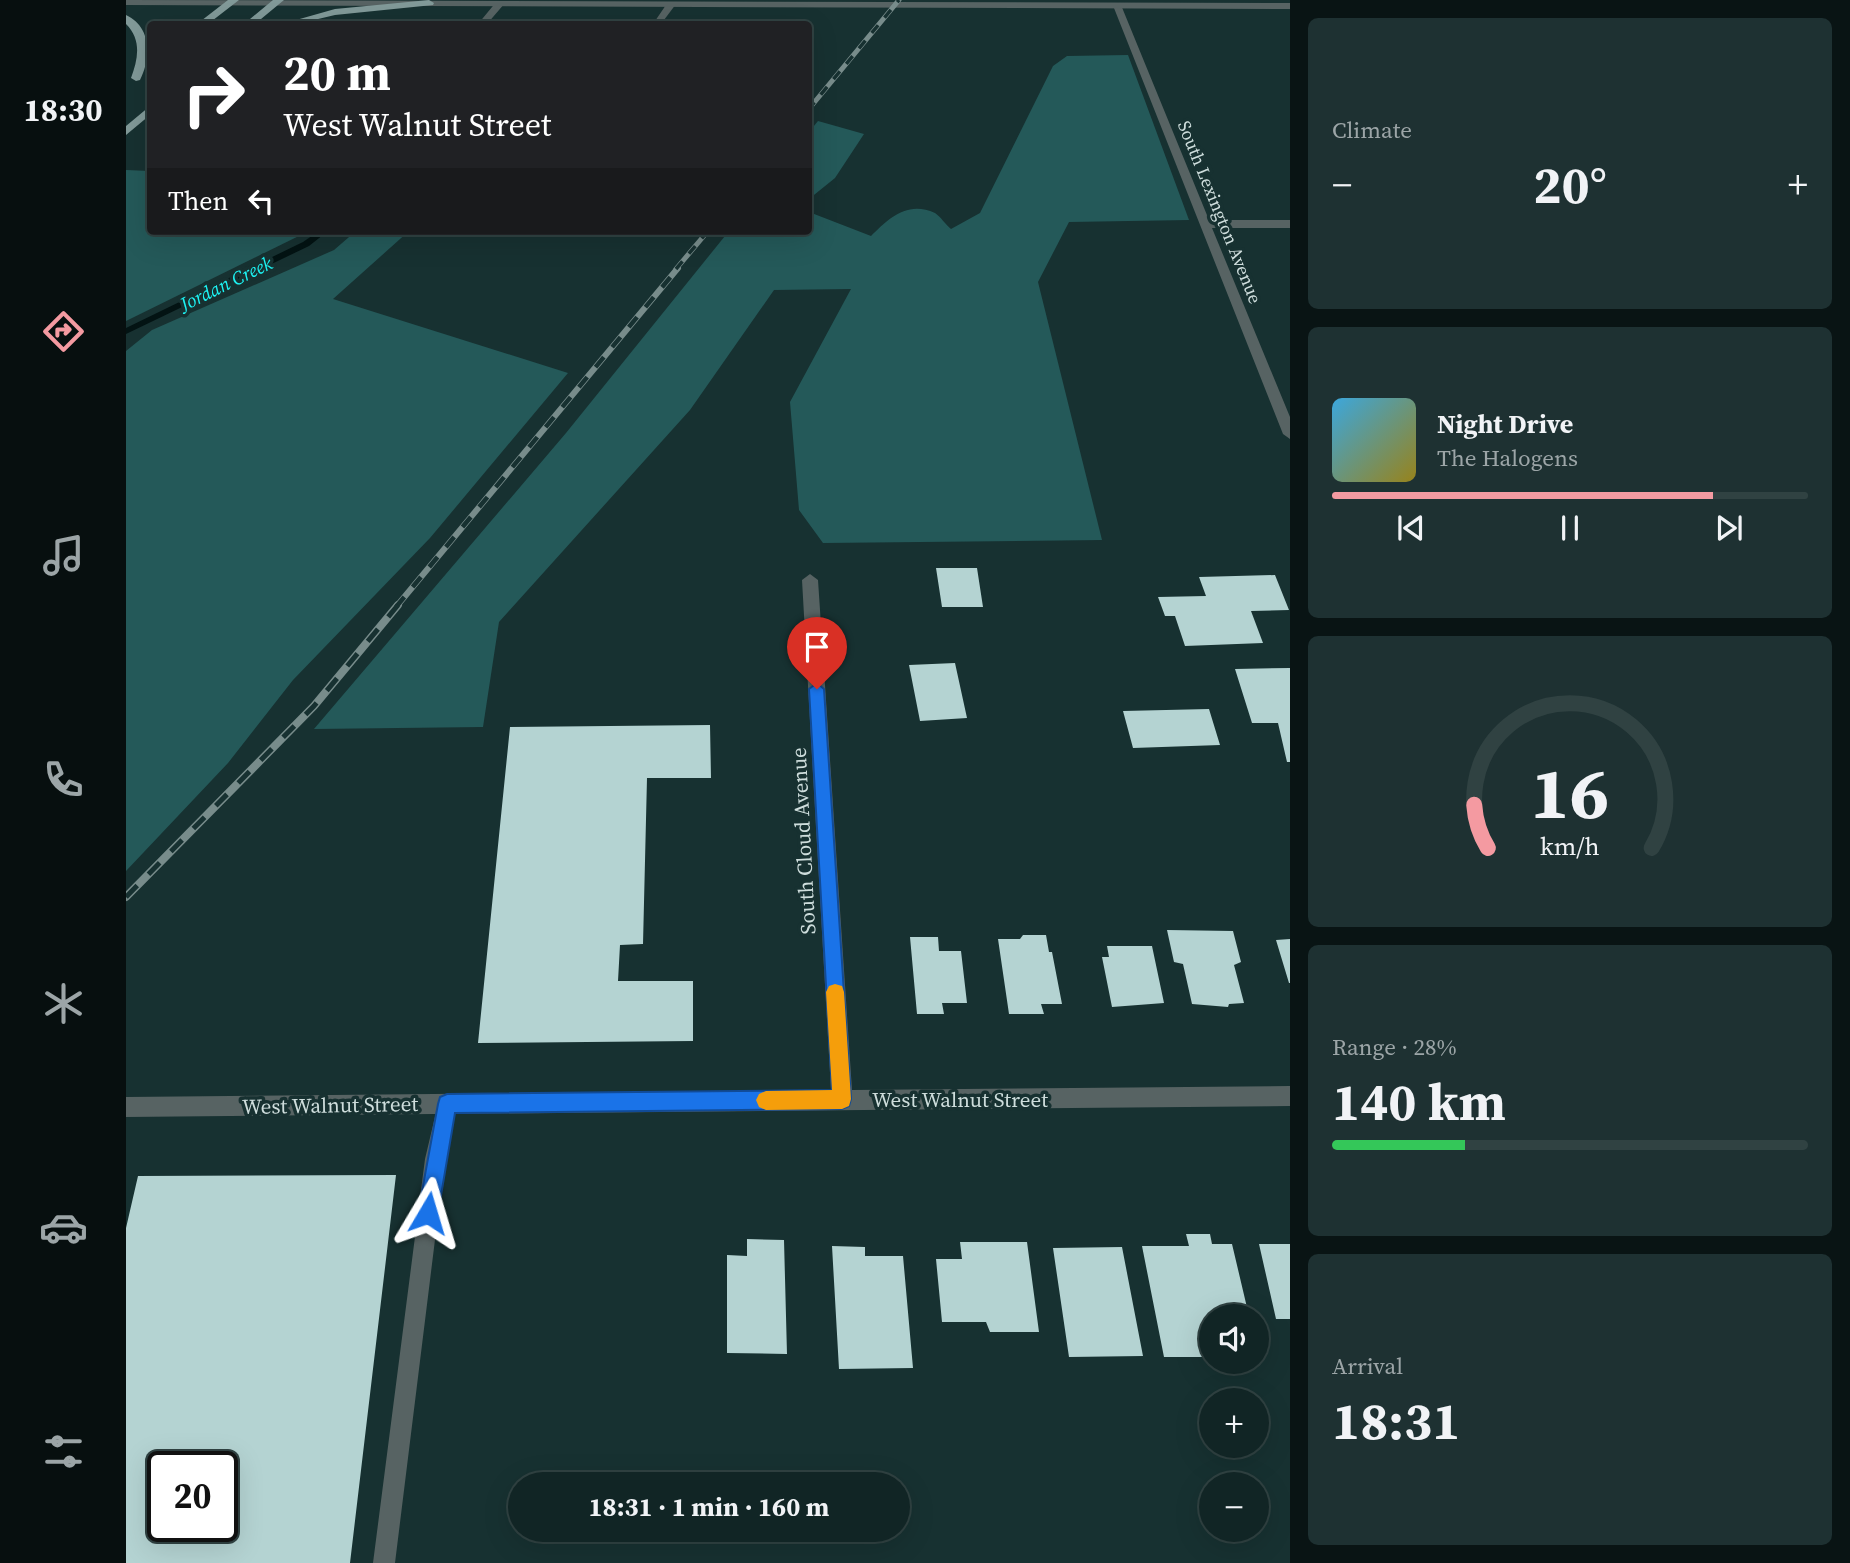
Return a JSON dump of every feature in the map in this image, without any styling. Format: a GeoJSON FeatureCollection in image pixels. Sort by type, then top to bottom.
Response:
{"type":"FeatureCollection","features":[{"type":"Feature","properties":{"kind":"main road"},"geometry":{"type":"LineString","coordinates":[[206,21],[233,1]]}},
{"type":"Feature","properties":{"kind":"main road"},"geometry":{"type":"LineString","coordinates":[[253,21],[278,1]]}},
{"type":"Feature","properties":{"kind":"main road"},"geometry":{"type":"LineString","coordinates":[[299,21],[335,12],[425,1]]}},
{"type":"Feature","properties":{"kind":"main road"},"geometry":{"type":"LineString","coordinates":[[126,18],[135,25],[144,44],[136,78]]}},
{"type":"Feature","properties":{"kind":"main road"},"geometry":{"type":"LineString","coordinates":[[126,87],[147,69]]}},
{"type":"Feature","properties":{"kind":"main road"},"geometry":{"type":"LineString","coordinates":[[128,130],[147,112]]}},
{"type":"Feature","properties":{"kind":"main road"},"geometry":{"type":"LineString","coordinates":[[128,130],[147,124]]}},
{"type":"Feature","properties":{"kind":"street"},"geometry":{"type":"LineString","coordinates":[[126,2],[1116,5],[1258,3],[1290,6]]}},
{"type":"Feature","properties":{"kind":"street","name":"South Lexington Avenue"},"geometry":{"type":"LineString","coordinates":[[1116,5],[1290,434]]}},
{"type":"Feature","properties":{"kind":"street"},"geometry":{"type":"LineString","coordinates":[[1207,224],[1290,223]]}},
{"type":"Feature","properties":{"kind":"street","name":"South Cloud Avenue"},"geometry":{"type":"LineString","coordinates":[[810,580],[842,1099]]}},
{"type":"Feature","properties":{"kind":"street","name":"West Walnut Street"},"geometry":{"type":"LineString","coordinates":[[126,1107],[1290,1096]]}},
{"type":"Feature","properties":{"kind":"lane"},"geometry":{"type":"LineString","coordinates":[[485,21],[500,4]]}},
{"type":"Feature","properties":{"kind":"lane"},"geometry":{"type":"LineString","coordinates":[[659,21],[671,4]]}},
{"type":"Feature","properties":{"kind":"lane"},"geometry":{"type":"LineString","coordinates":[[384,1563],[435,1159],[447,1104]]}},
{"type":"Feature","properties":{"kind":"shaded area"},"geometry":{"type":"Polygon","coordinates":[[[1128,55],[1189,220],[1069,222],[1038,282],[1102,540],[823,543],[799,510],[790,402],[851,289],[774,290],[690,410],[499,622],[483,727],[314,729],[566,433],[726,235],[812,235],[812,213],[871,236],[899,213],[916,209],[935,213],[951,229],[980,213],[1053,66],[1067,56],[1128,55]]]}},
{"type":"Feature","properties":{"kind":"shaded area"},"geometry":{"type":"Polygon","coordinates":[[[818,121],[864,134],[835,178],[812,197],[812,128],[818,121]]]}},
{"type":"Feature","properties":{"kind":"shaded area"},"geometry":{"type":"Polygon","coordinates":[[[126,170],[147,171],[147,235],[301,235],[126,321],[126,170]]]}},
{"type":"Feature","properties":{"kind":"shaded area"},"geometry":{"type":"Polygon","coordinates":[[[351,235],[405,235],[333,299],[568,373],[430,538],[293,680],[228,763],[126,871],[126,351],[152,330],[334,250],[351,235]]]}},
{"type":"Feature","properties":{"kind":"building"},"geometry":{"type":"Polygon","coordinates":[[[936,568],[977,568],[983,607],[942,607],[936,568]]]}},
{"type":"Feature","properties":{"kind":"building"},"geometry":{"type":"Polygon","coordinates":[[[1275,575],[1289,610],[1251,611],[1263,643],[1185,646],[1175,616],[1165,616],[1158,597],[1206,596],[1199,577],[1275,575]]]}},
{"type":"Feature","properties":{"kind":"building"},"geometry":{"type":"Polygon","coordinates":[[[955,663],[967,718],[920,721],[909,665],[955,663]]]}},
{"type":"Feature","properties":{"kind":"building"},"geometry":{"type":"Polygon","coordinates":[[[1290,668],[1290,762],[1287,762],[1278,723],[1252,723],[1235,669],[1290,668]]]}},
{"type":"Feature","properties":{"kind":"building"},"geometry":{"type":"Polygon","coordinates":[[[1209,709],[1220,745],[1133,748],[1123,711],[1209,709]]]}},
{"type":"Feature","properties":{"kind":"building"},"geometry":{"type":"Polygon","coordinates":[[[710,725],[711,778],[647,778],[643,944],[620,945],[618,981],[693,981],[693,1041],[478,1043],[510,727],[710,725]]]}},
{"type":"Feature","properties":{"kind":"building"},"geometry":{"type":"Polygon","coordinates":[[[1167,930],[1233,931],[1241,962],[1234,965],[1244,1003],[1229,1004],[1228,1007],[1192,1004],[1183,964],[1174,962],[1167,930]]]}},
{"type":"Feature","properties":{"kind":"building"},"geometry":{"type":"Polygon","coordinates":[[[1023,935],[1046,935],[1049,952],[1052,952],[1062,1004],[1041,1004],[1044,1014],[1009,1014],[998,939],[1020,939],[1023,935]]]}},
{"type":"Feature","properties":{"kind":"building"},"geometry":{"type":"Polygon","coordinates":[[[910,937],[938,937],[939,951],[961,951],[967,1003],[942,1003],[944,1014],[917,1014],[910,937]]]}},
{"type":"Feature","properties":{"kind":"building"},"geometry":{"type":"Polygon","coordinates":[[[1290,939],[1290,983],[1289,983],[1276,940],[1290,939]]]}},
{"type":"Feature","properties":{"kind":"building"},"geometry":{"type":"Polygon","coordinates":[[[1107,946],[1152,946],[1164,1003],[1112,1007],[1102,957],[1109,957],[1107,946]]]}},
{"type":"Feature","properties":{"kind":"building"},"geometry":{"type":"Polygon","coordinates":[[[396,1175],[350,1563],[126,1563],[126,1228],[138,1176],[396,1175]]]}},
{"type":"Feature","properties":{"kind":"building"},"geometry":{"type":"Polygon","coordinates":[[[1186,1234],[1210,1234],[1212,1244],[1232,1244],[1246,1304],[1199,1304],[1199,1357],[1164,1357],[1142,1246],[1189,1246],[1186,1234]]]}},
{"type":"Feature","properties":{"kind":"building"},"geometry":{"type":"Polygon","coordinates":[[[747,1239],[784,1240],[787,1354],[727,1353],[727,1255],[747,1256],[747,1239]]]}},
{"type":"Feature","properties":{"kind":"building"},"geometry":{"type":"Polygon","coordinates":[[[960,1242],[1027,1242],[1039,1332],[990,1332],[986,1322],[942,1322],[936,1259],[962,1259],[960,1242]]]}},
{"type":"Feature","properties":{"kind":"building"},"geometry":{"type":"Polygon","coordinates":[[[1259,1244],[1290,1244],[1290,1319],[1276,1319],[1259,1244]]]}},
{"type":"Feature","properties":{"kind":"building"},"geometry":{"type":"Polygon","coordinates":[[[832,1246],[865,1247],[865,1256],[903,1256],[913,1368],[839,1369],[832,1246]]]}},
{"type":"Feature","properties":{"kind":"building"},"geometry":{"type":"Polygon","coordinates":[[[1122,1247],[1143,1356],[1069,1357],[1053,1248],[1122,1247]]]}},
{"type":"Feature","properties":{"kind":"waterway","name":"Jordan Creek"},"geometry":{"type":"LineString","coordinates":[[126,331],[306,244],[318,235]]}},
{"type":"Feature","properties":{"kind":"railway"},"geometry":{"type":"LineString","coordinates":[[812,105],[899,0]]}},
{"type":"Feature","properties":{"kind":"railway"},"geometry":{"type":"LineString","coordinates":[[676,269],[705,235]]}},
{"type":"Feature","properties":{"kind":"railway"},"geometry":{"type":"LineString","coordinates":[[396,607],[678,268]]}},
{"type":"Feature","properties":{"kind":"railway"},"geometry":{"type":"LineString","coordinates":[[126,897],[314,706],[398,605]]}},
{"type":"Feature","properties":{"kind":"slow traffic"},"geometry":{"type":"LineString","coordinates":[[766,1100],[842,1099],[835,992]]}},
{"type":"Feature","properties":{"kind":"route"},"geometry":{"type":"LineString","coordinates":[[428,1213],[435,1159],[447,1104],[842,1099],[817,689]]}}]}
